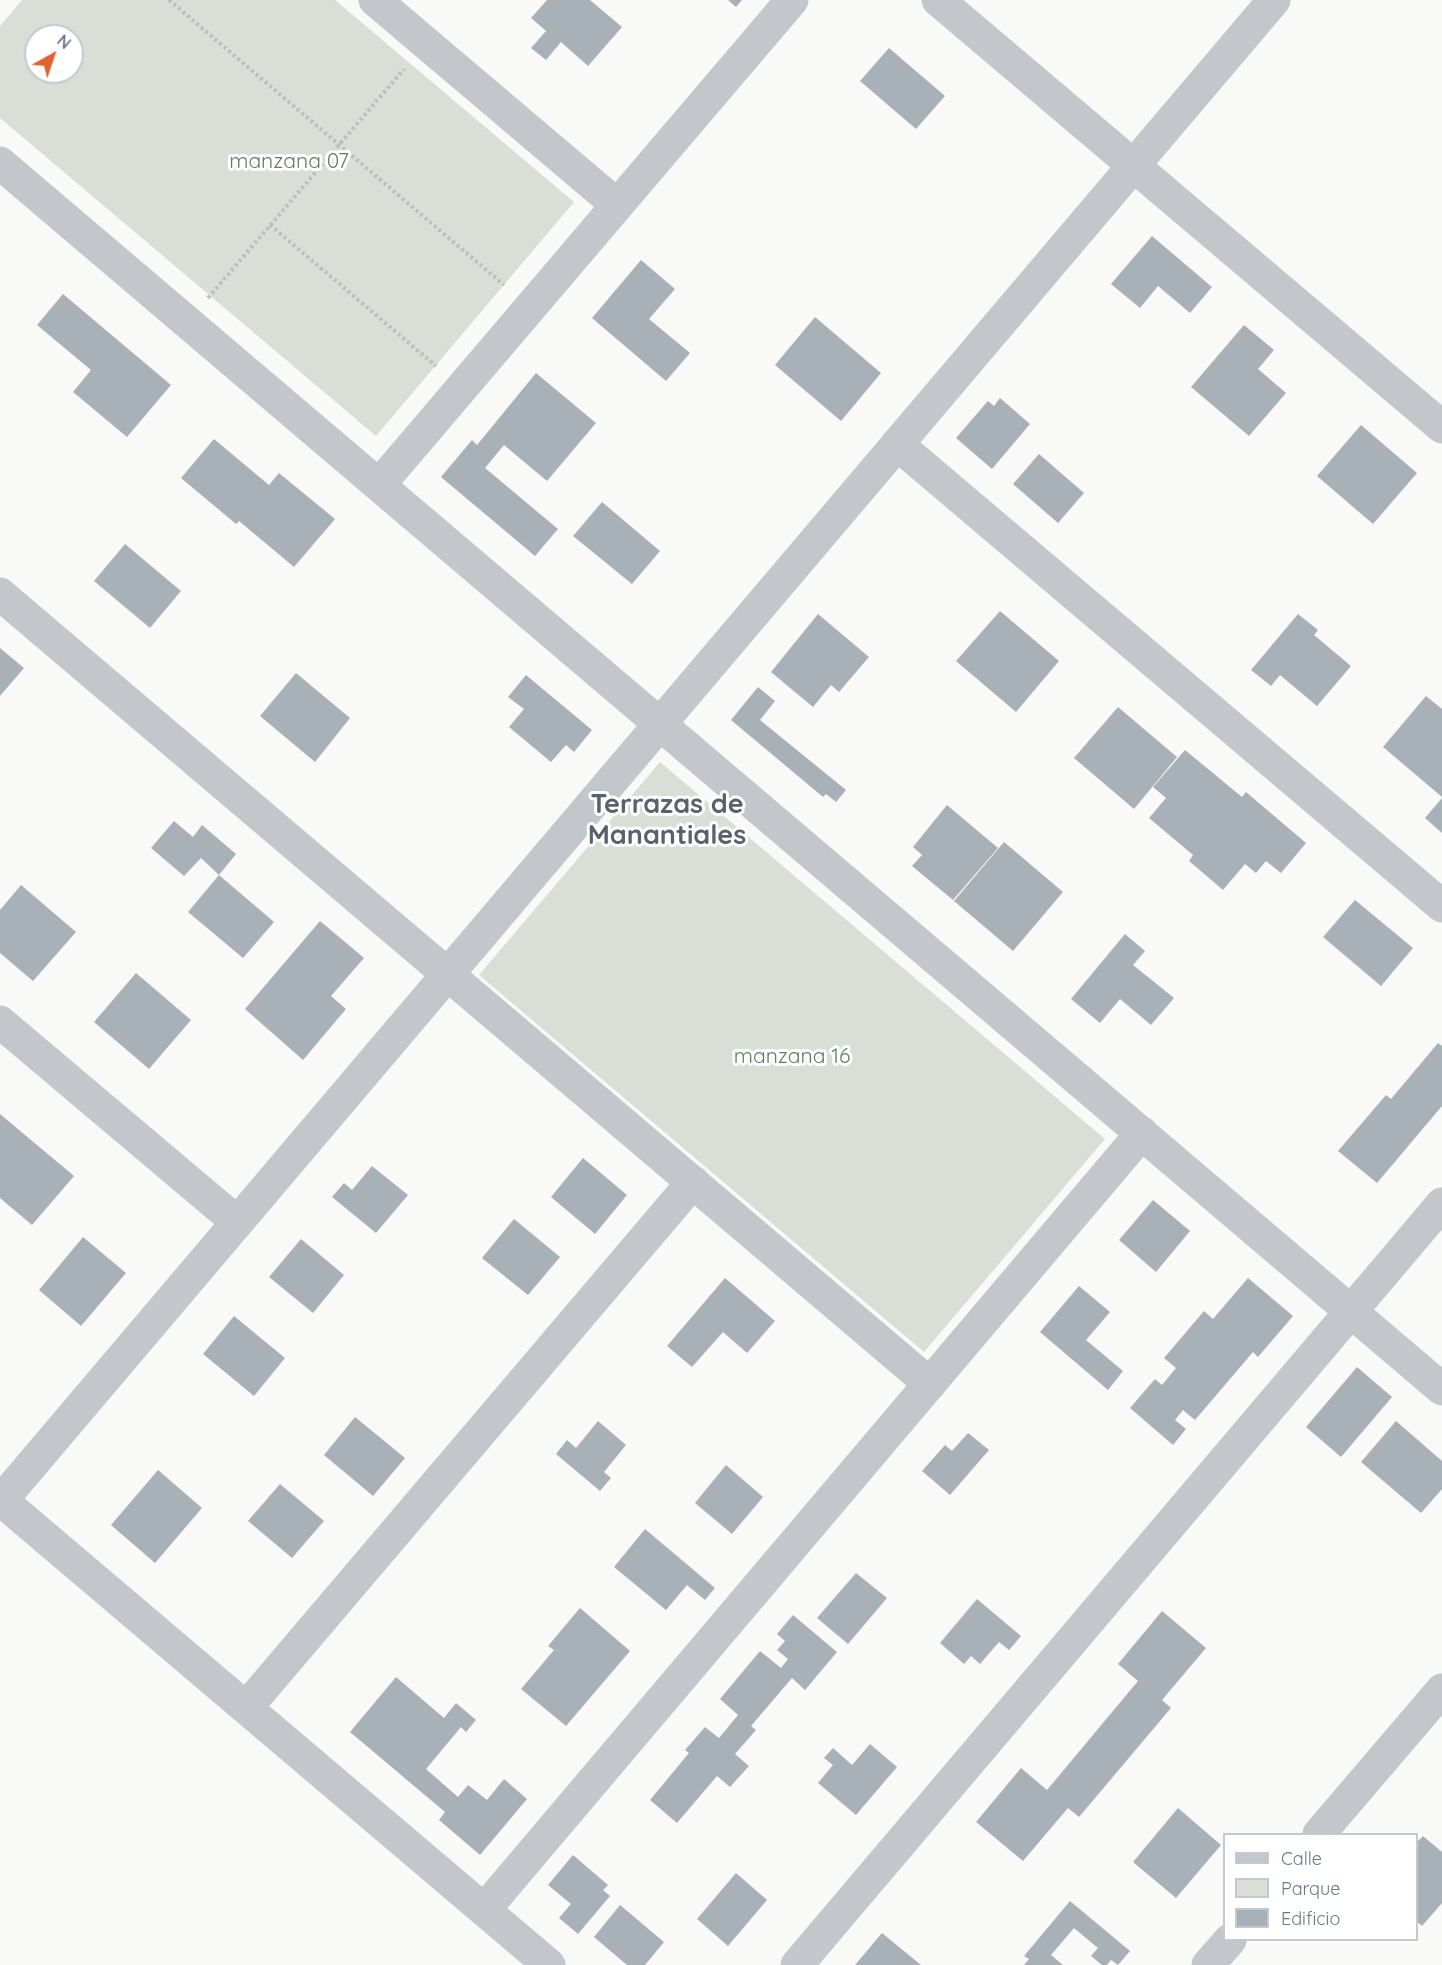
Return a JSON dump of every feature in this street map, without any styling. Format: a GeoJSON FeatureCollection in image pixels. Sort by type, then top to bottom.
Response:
{"type":"FeatureCollection","features":[{"type":"Feature","properties":{"kind":"street"},"geometry":{"type":"LineString","coordinates":[[375,0],[617,205]]}},
{"type":"Feature","properties":{"kind":"street"},"geometry":{"type":"LineString","coordinates":[[379,485],[792,0]]}},
{"type":"Feature","properties":{"kind":"street"},"geometry":{"type":"LineString","coordinates":[[938,0],[1442,427]]}},
{"type":"Feature","properties":{"kind":"street"},"geometry":{"type":"LineString","coordinates":[[549,1965],[0,1500],[1274,0]]}},
{"type":"Feature","properties":{"kind":"street"},"geometry":{"type":"LineString","coordinates":[[0,163],[1442,1389]]}},
{"type":"Feature","properties":{"kind":"street"},"geometry":{"type":"LineString","coordinates":[[897,444],[1442,906]]}},
{"type":"Feature","properties":{"kind":"street"},"geometry":{"type":"LineString","coordinates":[[0,594],[930,1383]]}},
{"type":"Feature","properties":{"kind":"street"},"geometry":{"type":"LineString","coordinates":[[0,1022],[237,1222]]}},
{"type":"Feature","properties":{"kind":"street"},"geometry":{"type":"LineString","coordinates":[[484,1910],[1142,1133]]}},
{"type":"Feature","properties":{"kind":"street"},"geometry":{"type":"LineString","coordinates":[[246,1708],[693,1182]]}},
{"type":"Feature","properties":{"kind":"street"},"geometry":{"type":"LineString","coordinates":[[797,1965],[1442,1204]]}},
{"type":"Feature","properties":{"kind":"street"},"geometry":{"type":"LineString","coordinates":[[1320,1833],[1442,1690]]}},
{"type":"Feature","properties":{"kind":"street"},"geometry":{"type":"LineString","coordinates":[[1208,1965],[1229,1941]]}},
{"type":"Feature","properties":{"kind":"path"},"geometry":{"type":"LineString","coordinates":[[169,0],[530,307]]}},
{"type":"Feature","properties":{"kind":"path"},"geometry":{"type":"LineString","coordinates":[[187,322],[425,43]]}},
{"type":"Feature","properties":{"kind":"path"},"geometry":{"type":"LineString","coordinates":[[270,225],[462,388]]}},
{"type":"Feature","properties":{"kind":"green space","name":"manzana 07"},"geometry":{"type":"Polygon","coordinates":[[[22,0],[335,0],[574,202],[376,436],[0,118],[0,26],[22,0]]]}},
{"type":"Feature","properties":{"kind":"green space","name":"manzana 16"},"geometry":{"type":"Polygon","coordinates":[[[660,762],[1105,1139],[924,1352],[479,975],[660,762]]]}},
{"type":"Feature","properties":{"kind":"building"},"geometry":{"type":"Polygon","coordinates":[[[547,0],[590,0],[622,27],[588,66],[561,42],[546,60],[531,48],[546,31],[531,18],[547,0]]]}},
{"type":"Feature","properties":{"kind":"building"},"geometry":{"type":"Polygon","coordinates":[[[728,0],[742,0],[736,7],[728,0]]]}},
{"type":"Feature","properties":{"kind":"building"},"geometry":{"type":"Polygon","coordinates":[[[889,48],[945,96],[916,129],[860,81],[889,48]]]}},
{"type":"Feature","properties":{"kind":"building"},"geometry":{"type":"Polygon","coordinates":[[[1152,236],[1212,287],[1190,313],[1158,286],[1140,308],[1111,284],[1152,236]]]}},
{"type":"Feature","properties":{"kind":"building"},"geometry":{"type":"Polygon","coordinates":[[[641,260],[675,289],[649,319],[690,353],[666,381],[592,318],[641,260]]]}},
{"type":"Feature","properties":{"kind":"building"},"geometry":{"type":"Polygon","coordinates":[[[63,294],[171,385],[127,437],[73,392],[91,370],[37,325],[63,294]]]}},
{"type":"Feature","properties":{"kind":"building"},"geometry":{"type":"Polygon","coordinates":[[[815,317],[881,373],[841,421],[775,365],[815,317]]]}},
{"type":"Feature","properties":{"kind":"building"},"geometry":{"type":"Polygon","coordinates":[[[1244,325],[1274,350],[1258,369],[1286,393],[1249,436],[1191,387],[1244,325]]]}},
{"type":"Feature","properties":{"kind":"building"},"geometry":{"type":"Polygon","coordinates":[[[536,373],[596,423],[547,481],[504,445],[485,468],[558,529],[535,556],[441,477],[472,440],[477,445],[536,373]]]}},
{"type":"Feature","properties":{"kind":"building"},"geometry":{"type":"Polygon","coordinates":[[[1000,398],[1030,424],[992,469],[956,438],[988,401],[994,406],[1000,398]]]}},
{"type":"Feature","properties":{"kind":"building"},"geometry":{"type":"Polygon","coordinates":[[[1361,425],[1417,473],[1373,524],[1317,476],[1361,425]]]}},
{"type":"Feature","properties":{"kind":"building"},"geometry":{"type":"Polygon","coordinates":[[[214,439],[269,485],[279,473],[335,519],[294,567],[239,521],[236,524],[181,478],[214,439]]]}},
{"type":"Feature","properties":{"kind":"building"},"geometry":{"type":"Polygon","coordinates":[[[1039,454],[1084,493],[1058,523],[1013,484],[1039,454]]]}},
{"type":"Feature","properties":{"kind":"building"},"geometry":{"type":"Polygon","coordinates":[[[602,502],[660,551],[632,584],[573,536],[602,502]]]}},
{"type":"Feature","properties":{"kind":"building"},"geometry":{"type":"Polygon","coordinates":[[[125,544],[181,591],[150,628],[94,581],[125,544]]]}},
{"type":"Feature","properties":{"kind":"building"},"geometry":{"type":"Polygon","coordinates":[[[1000,611],[1059,661],[1016,712],[956,661],[1000,611]]]}},
{"type":"Feature","properties":{"kind":"building"},"geometry":{"type":"Polygon","coordinates":[[[818,614],[869,657],[839,692],[831,685],[813,707],[771,672],[818,614]]]}},
{"type":"Feature","properties":{"kind":"building"},"geometry":{"type":"Polygon","coordinates":[[[1298,614],[1318,630],[1314,635],[1351,666],[1317,706],[1280,675],[1271,686],[1251,670],[1298,614]]]}},
{"type":"Feature","properties":{"kind":"building"},"geometry":{"type":"Polygon","coordinates":[[[0,648],[24,668],[0,696],[0,648]]]}},
{"type":"Feature","properties":{"kind":"building"},"geometry":{"type":"Polygon","coordinates":[[[296,673],[350,718],[315,762],[260,716],[296,673]]]}},
{"type":"Feature","properties":{"kind":"building"},"geometry":{"type":"Polygon","coordinates":[[[526,675],[592,730],[574,752],[566,745],[551,762],[509,727],[524,709],[508,697],[526,675]]]}},
{"type":"Feature","properties":{"kind":"building"},"geometry":{"type":"Polygon","coordinates":[[[758,687],[775,701],[760,720],[846,790],[836,802],[826,794],[823,797],[731,720],[758,687]]]}},
{"type":"Feature","properties":{"kind":"building"},"geometry":{"type":"Polygon","coordinates":[[[1426,696],[1442,709],[1442,797],[1383,747],[1426,696]]]}},
{"type":"Feature","properties":{"kind":"building"},"geometry":{"type":"Polygon","coordinates":[[[1118,707],[1177,757],[1134,809],[1074,758],[1118,707]]]}},
{"type":"Feature","properties":{"kind":"building"},"geometry":{"type":"Polygon","coordinates":[[[1185,750],[1242,797],[1246,792],[1306,843],[1281,873],[1266,861],[1256,873],[1245,864],[1223,890],[1189,861],[1193,855],[1149,818],[1166,798],[1153,787],[1185,750]]]}},
{"type":"Feature","properties":{"kind":"building"},"geometry":{"type":"Polygon","coordinates":[[[1442,798],[1442,833],[1425,818],[1442,798]]]}},
{"type":"Feature","properties":{"kind":"building"},"geometry":{"type":"Polygon","coordinates":[[[947,805],[998,848],[953,900],[912,866],[922,855],[913,847],[947,805]]]}},
{"type":"Feature","properties":{"kind":"building"},"geometry":{"type":"Polygon","coordinates":[[[174,821],[193,837],[202,825],[236,854],[219,875],[201,858],[184,876],[151,848],[174,821]]]}},
{"type":"Feature","properties":{"kind":"building"},"geometry":{"type":"Polygon","coordinates":[[[1004,842],[1063,892],[1013,951],[954,901],[1004,842]]]}},
{"type":"Feature","properties":{"kind":"building"},"geometry":{"type":"Polygon","coordinates":[[[219,875],[274,922],[243,958],[188,912],[219,875]]]}},
{"type":"Feature","properties":{"kind":"building"},"geometry":{"type":"Polygon","coordinates":[[[21,885],[76,932],[33,981],[0,953],[0,910],[21,885]]]}},
{"type":"Feature","properties":{"kind":"building"},"geometry":{"type":"Polygon","coordinates":[[[1355,900],[1413,948],[1381,986],[1323,937],[1355,900]]]}},
{"type":"Feature","properties":{"kind":"building"},"geometry":{"type":"Polygon","coordinates":[[[320,921],[364,958],[331,996],[346,1009],[303,1060],[245,1009],[320,921]]]}},
{"type":"Feature","properties":{"kind":"building"},"geometry":{"type":"Polygon","coordinates":[[[1125,934],[1145,951],[1133,965],[1174,998],[1151,1025],[1120,999],[1100,1023],[1071,999],[1125,934]]]}},
{"type":"Feature","properties":{"kind":"building"},"geometry":{"type":"Polygon","coordinates":[[[136,973],[191,1020],[149,1069],[94,1022],[136,973]]]}},
{"type":"Feature","properties":{"kind":"building"},"geometry":{"type":"Polygon","coordinates":[[[1438,1043],[1442,1046],[1442,1106],[1377,1183],[1338,1151],[1386,1095],[1391,1099],[1438,1043]]]}},
{"type":"Feature","properties":{"kind":"building"},"geometry":{"type":"Polygon","coordinates":[[[0,1114],[74,1176],[32,1225],[0,1198],[0,1114]]]}},
{"type":"Feature","properties":{"kind":"building"},"geometry":{"type":"Polygon","coordinates":[[[583,1158],[627,1195],[595,1234],[551,1197],[583,1158]]]}},
{"type":"Feature","properties":{"kind":"building"},"geometry":{"type":"Polygon","coordinates":[[[372,1166],[408,1195],[376,1233],[332,1197],[344,1183],[352,1190],[372,1166]]]}},
{"type":"Feature","properties":{"kind":"building"},"geometry":{"type":"Polygon","coordinates":[[[1153,1200],[1190,1231],[1156,1272],[1119,1240],[1153,1200]]]}},
{"type":"Feature","properties":{"kind":"building"},"geometry":{"type":"Polygon","coordinates":[[[514,1219],[560,1257],[528,1295],[482,1258],[514,1219]]]}},
{"type":"Feature","properties":{"kind":"building"},"geometry":{"type":"Polygon","coordinates":[[[83,1237],[126,1273],[81,1326],[39,1290],[83,1237]]]}},
{"type":"Feature","properties":{"kind":"building"},"geometry":{"type":"Polygon","coordinates":[[[301,1239],[344,1275],[313,1313],[269,1277],[301,1239]]]}},
{"type":"Feature","properties":{"kind":"building"},"geometry":{"type":"Polygon","coordinates":[[[725,1278],[775,1321],[747,1353],[723,1332],[692,1367],[667,1346],[725,1278]]]}},
{"type":"Feature","properties":{"kind":"building"},"geometry":{"type":"Polygon","coordinates":[[[1248,1278],[1293,1316],[1258,1357],[1253,1352],[1195,1420],[1183,1410],[1175,1420],[1186,1429],[1173,1445],[1130,1408],[1155,1379],[1162,1385],[1176,1368],[1164,1358],[1204,1311],[1213,1319],[1248,1278]]]}},
{"type":"Feature","properties":{"kind":"building"},"geometry":{"type":"Polygon","coordinates":[[[1079,1286],[1110,1312],[1086,1340],[1123,1371],[1108,1390],[1040,1332],[1079,1286]]]}},
{"type":"Feature","properties":{"kind":"building"},"geometry":{"type":"Polygon","coordinates":[[[234,1316],[285,1358],[254,1396],[203,1354],[234,1316]]]}},
{"type":"Feature","properties":{"kind":"building"},"geometry":{"type":"Polygon","coordinates":[[[1357,1367],[1392,1397],[1341,1457],[1306,1427],[1357,1367]]]}},
{"type":"Feature","properties":{"kind":"building"},"geometry":{"type":"Polygon","coordinates":[[[355,1417],[405,1458],[373,1496],[324,1455],[355,1417]]]}},
{"type":"Feature","properties":{"kind":"building"},"geometry":{"type":"Polygon","coordinates":[[[598,1421],[626,1445],[604,1472],[611,1478],[600,1491],[556,1454],[567,1440],[576,1448],[598,1421]]]}},
{"type":"Feature","properties":{"kind":"building"},"geometry":{"type":"Polygon","coordinates":[[[1396,1421],[1442,1461],[1442,1489],[1421,1513],[1361,1462],[1396,1421]]]}},
{"type":"Feature","properties":{"kind":"building"},"geometry":{"type":"Polygon","coordinates":[[[968,1433],[989,1450],[950,1495],[922,1471],[945,1445],[952,1451],[968,1433]]]}},
{"type":"Feature","properties":{"kind":"building"},"geometry":{"type":"Polygon","coordinates":[[[726,1465],[763,1497],[732,1534],[695,1503],[726,1465]]]}},
{"type":"Feature","properties":{"kind":"building"},"geometry":{"type":"Polygon","coordinates":[[[158,1470],[202,1508],[155,1563],[111,1525],[158,1470]]]}},
{"type":"Feature","properties":{"kind":"building"},"geometry":{"type":"Polygon","coordinates":[[[280,1484],[324,1521],[292,1558],[248,1521],[280,1484]]]}},
{"type":"Feature","properties":{"kind":"building"},"geometry":{"type":"Polygon","coordinates":[[[645,1529],[715,1588],[705,1600],[687,1585],[666,1610],[614,1567],[645,1529]]]}},
{"type":"Feature","properties":{"kind":"building"},"geometry":{"type":"Polygon","coordinates":[[[856,1573],[887,1598],[848,1644],[817,1618],[856,1573]]]}},
{"type":"Feature","properties":{"kind":"building"},"geometry":{"type":"Polygon","coordinates":[[[977,1599],[1021,1636],[1009,1650],[999,1642],[980,1664],[971,1656],[964,1664],[940,1643],[977,1599]]]}},
{"type":"Feature","properties":{"kind":"building"},"geometry":{"type":"Polygon","coordinates":[[[580,1608],[630,1651],[566,1726],[521,1689],[554,1650],[548,1646],[580,1608]]]}},
{"type":"Feature","properties":{"kind":"building"},"geometry":{"type":"Polygon","coordinates":[[[1162,1611],[1206,1648],[1162,1700],[1171,1708],[1079,1817],[1068,1808],[1023,1861],[976,1822],[1021,1768],[1047,1790],[1138,1681],[1118,1664],[1162,1611]]]}},
{"type":"Feature","properties":{"kind":"building"},"geometry":{"type":"Polygon","coordinates":[[[793,1615],[837,1652],[805,1690],[792,1678],[751,1726],[756,1730],[735,1754],[749,1766],[730,1787],[717,1776],[677,1823],[650,1800],[689,1753],[685,1750],[705,1727],[719,1738],[738,1715],[720,1699],[760,1651],[781,1668],[788,1659],[777,1650],[785,1641],[777,1634],[793,1615]]]}},
{"type":"Feature","properties":{"kind":"building"},"geometry":{"type":"Polygon","coordinates":[[[396,1677],[444,1718],[456,1703],[476,1720],[466,1732],[461,1727],[426,1769],[458,1797],[468,1785],[487,1800],[504,1779],[527,1799],[480,1855],[439,1820],[445,1812],[350,1732],[396,1677]]]}},
{"type":"Feature","properties":{"kind":"building"},"geometry":{"type":"Polygon","coordinates":[[[870,1744],[897,1767],[856,1815],[818,1783],[833,1765],[824,1758],[833,1748],[852,1765],[870,1744]]]}},
{"type":"Feature","properties":{"kind":"building"},"geometry":{"type":"Polygon","coordinates":[[[1178,1808],[1221,1845],[1176,1898],[1133,1862],[1178,1808]]]}},
{"type":"Feature","properties":{"kind":"building"},"geometry":{"type":"Polygon","coordinates":[[[1423,1836],[1442,1852],[1442,1903],[1422,1926],[1418,1923],[1418,1841],[1423,1836]]]}},
{"type":"Feature","properties":{"kind":"building"},"geometry":{"type":"Polygon","coordinates":[[[573,1855],[608,1885],[603,1890],[610,1896],[578,1934],[559,1918],[571,1904],[548,1885],[573,1855]]]}},
{"type":"Feature","properties":{"kind":"building"},"geometry":{"type":"Polygon","coordinates":[[[736,1873],[767,1900],[728,1946],[697,1919],[736,1873]]]}},
{"type":"Feature","properties":{"kind":"building"},"geometry":{"type":"Polygon","coordinates":[[[1070,1901],[1130,1951],[1118,1965],[1111,1960],[1107,1965],[1102,1965],[1091,1956],[1098,1948],[1074,1928],[1051,1955],[1063,1965],[1024,1965],[1029,1959],[1024,1956],[1070,1901]]]}},
{"type":"Feature","properties":{"kind":"building"},"geometry":{"type":"Polygon","coordinates":[[[620,1905],[664,1942],[645,1965],[627,1965],[594,1937],[620,1905]]]}},
{"type":"Feature","properties":{"kind":"building"},"geometry":{"type":"Polygon","coordinates":[[[882,1933],[921,1965],[855,1965],[882,1933]]]}},
{"type":"Feature","properties":{"kind":"district","name":"Terrazas de Manantiales"},"geometry":{"type":"Point","coordinates":[667,820]}}]}
